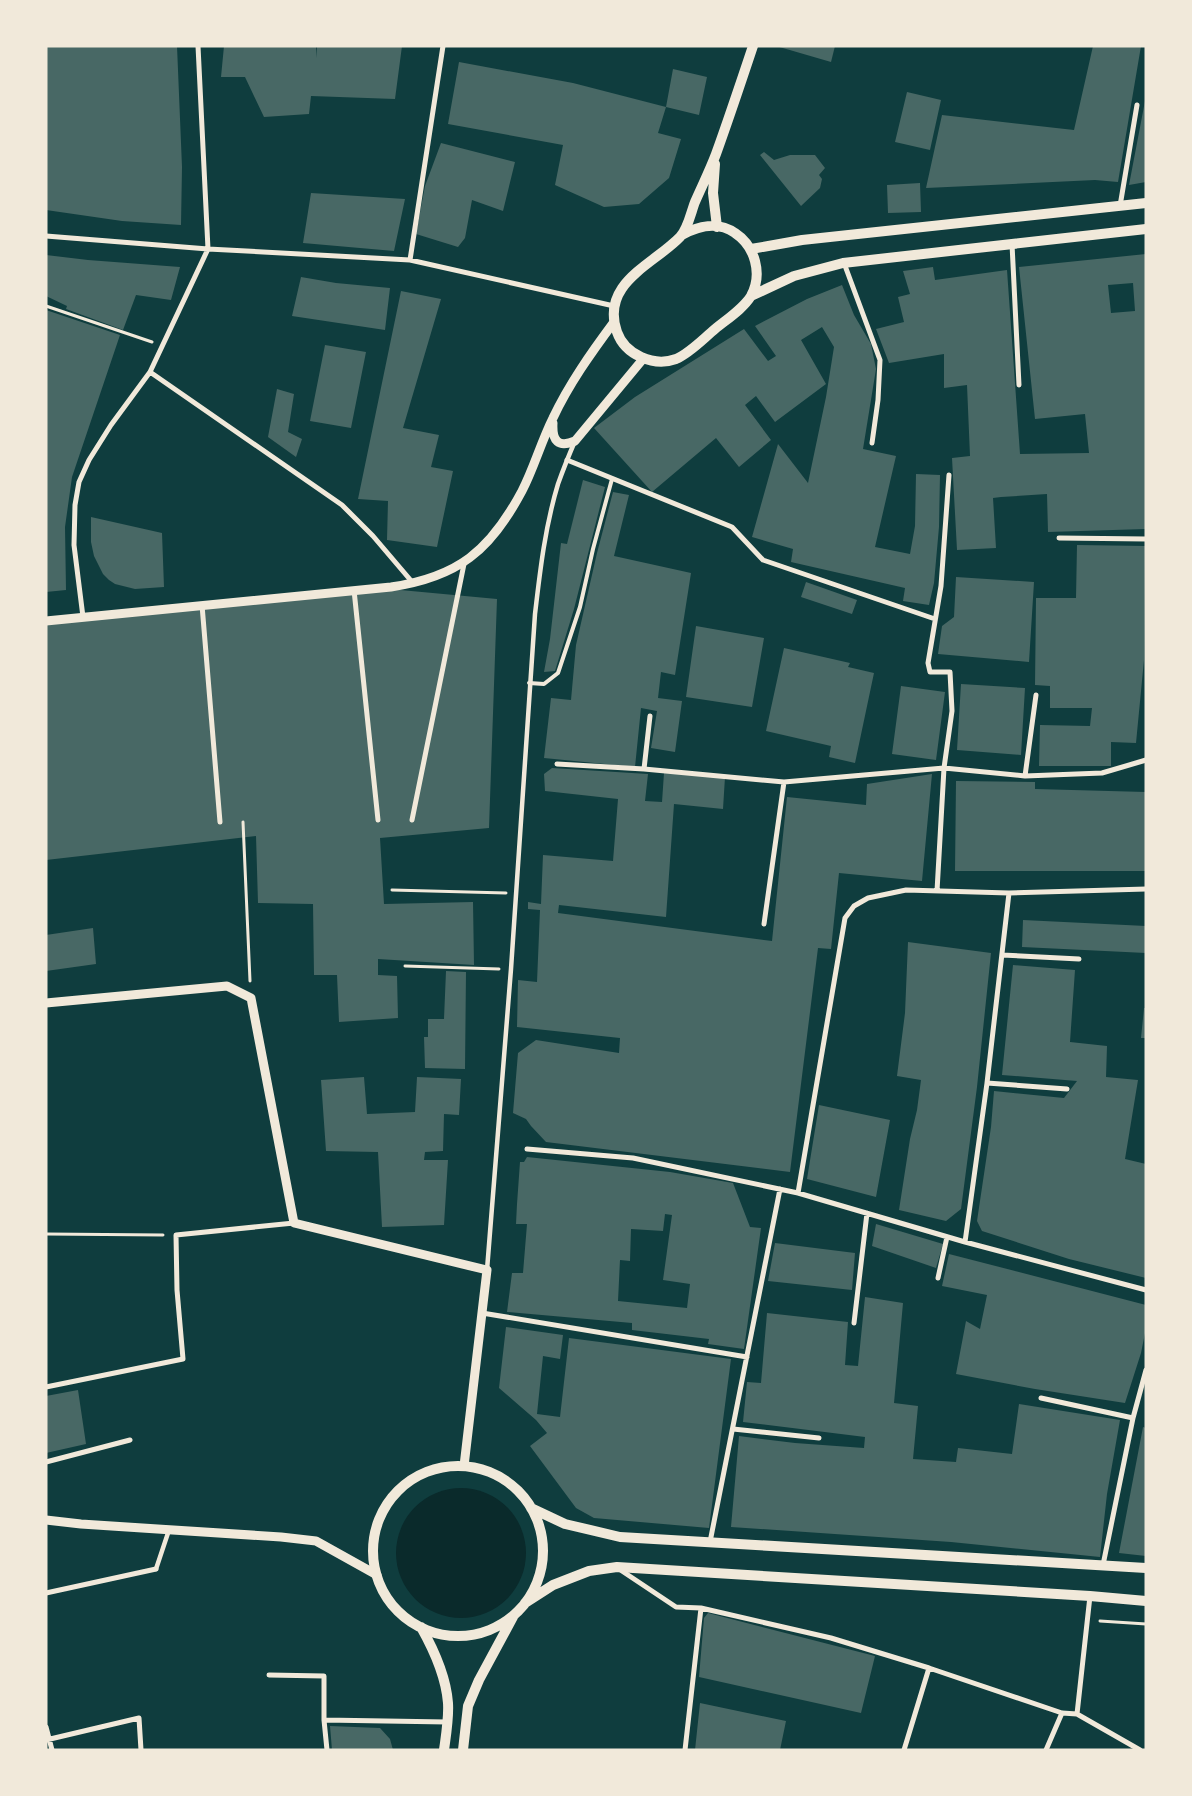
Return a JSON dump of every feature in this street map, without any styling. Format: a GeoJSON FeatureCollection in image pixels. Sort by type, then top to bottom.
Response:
{"type":"FeatureCollection","features":[{"type":"Feature","properties":{"kind":"main road"},"geometry":{"type":"LineString","coordinates":[[682,235],[716,155],[753,46]]}},
{"type":"Feature","properties":{"kind":"main road"},"geometry":{"type":"LineString","coordinates":[[716,155],[713,193],[716,227]]}},
{"type":"Feature","properties":{"kind":"main road"},"geometry":{"type":"LineString","coordinates":[[751,249],[802,240],[1146,203]]}},
{"type":"Feature","properties":{"kind":"main road"},"geometry":{"type":"LineString","coordinates":[[751,296],[756,281],[756,264],[751,249],[741,237],[729,229],[705,226],[694,228],[682,235],[629,280],[619,291],[614,306],[614,322],[619,338],[630,350],[643,359],[660,361],[676,359],[688,352],[741,307],[751,296],[794,276],[844,262],[1146,229]]}},
{"type":"Feature","properties":{"kind":"main road"},"geometry":{"type":"LineString","coordinates":[[463,1750],[468,1706],[479,1680],[514,1615],[533,1591],[539,1577],[543,1549],[539,1528],[531,1508],[520,1493],[506,1481],[491,1472],[464,1466],[444,1467],[424,1473],[406,1484],[392,1498],[381,1515],[375,1534],[374,1555],[377,1575],[382,1588],[394,1606],[403,1616],[421,1627],[442,1634],[464,1636],[490,1630],[514,1615]]}},
{"type":"Feature","properties":{"kind":"main road"},"geometry":{"type":"LineString","coordinates":[[531,1508],[565,1524],[620,1537],[1146,1568]]}},
{"type":"Feature","properties":{"kind":"main road"},"geometry":{"type":"LineString","coordinates":[[525,1603],[553,1584],[589,1571],[617,1567],[1146,1601]]}},
{"type":"Feature","properties":{"kind":"main road"},"geometry":{"type":"LineString","coordinates":[[421,1627],[437,1659],[445,1684],[448,1704],[444,1750]]}},
{"type":"Feature","properties":{"kind":"street"},"geometry":{"type":"LineString","coordinates":[[83,617],[74,545],[75,505],[79,482],[89,460],[150,372],[208,249],[198,46]]}},
{"type":"Feature","properties":{"kind":"street"},"geometry":{"type":"LineString","coordinates":[[410,260],[443,46]]}},
{"type":"Feature","properties":{"kind":"street"},"geometry":{"type":"LineString","coordinates":[[1120,206],[1138,105]]}},
{"type":"Feature","properties":{"kind":"street"},"geometry":{"type":"LineString","coordinates":[[46,236],[208,249],[410,260],[614,306]]}},
{"type":"Feature","properties":{"kind":"street"},"geometry":{"type":"LineString","coordinates":[[1012,244],[1019,384]]}},
{"type":"Feature","properties":{"kind":"street"},"geometry":{"type":"LineString","coordinates":[[844,262],[880,360],[878,400],[872,443]]}},
{"type":"Feature","properties":{"kind":"street"},"geometry":{"type":"LineString","coordinates":[[46,621],[413,584],[439,576],[464,564],[482,549],[500,527],[522,491],[553,418],[579,370],[614,322]]}},
{"type":"Feature","properties":{"kind":"street"},"geometry":{"type":"LineString","coordinates":[[464,1466],[487,1270],[511,969],[529,684],[540,571],[558,484],[575,441],[643,359]]}},
{"type":"Feature","properties":{"kind":"street"},"geometry":{"type":"LineString","coordinates":[[150,372],[342,505],[373,536],[413,584]]}},
{"type":"Feature","properties":{"kind":"street"},"geometry":{"type":"LineString","coordinates":[[553,418],[552,430],[554,439],[559,444],[566,445],[575,441]]}},
{"type":"Feature","properties":{"kind":"street"},"geometry":{"type":"LineString","coordinates":[[567,460],[732,527],[763,560],[935,619]]}},
{"type":"Feature","properties":{"kind":"street"},"geometry":{"type":"LineString","coordinates":[[937,891],[944,768],[952,711],[950,672],[930,672],[928,664],[941,586],[948,475]]}},
{"type":"Feature","properties":{"kind":"street"},"geometry":{"type":"LineString","coordinates":[[1059,538],[1146,539]]}},
{"type":"Feature","properties":{"kind":"street"},"geometry":{"type":"LineString","coordinates":[[412,820],[464,564]]}},
{"type":"Feature","properties":{"kind":"street"},"geometry":{"type":"LineString","coordinates":[[354,590],[378,820]]}},
{"type":"Feature","properties":{"kind":"street"},"geometry":{"type":"LineString","coordinates":[[202,604],[220,822]]}},
{"type":"Feature","properties":{"kind":"street"},"geometry":{"type":"LineString","coordinates":[[1025,776],[1036,695]]}},
{"type":"Feature","properties":{"kind":"street"},"geometry":{"type":"LineString","coordinates":[[644,769],[650,716]]}},
{"type":"Feature","properties":{"kind":"street"},"geometry":{"type":"LineString","coordinates":[[557,764],[644,769],[784,782],[944,768],[1025,776],[1102,773],[1146,760]]}},
{"type":"Feature","properties":{"kind":"street"},"geometry":{"type":"LineString","coordinates":[[764,924],[784,782]]}},
{"type":"Feature","properties":{"kind":"street"},"geometry":{"type":"LineString","coordinates":[[798,1193],[845,918],[854,906],[868,898],[906,890],[1009,893],[1146,889]]}},
{"type":"Feature","properties":{"kind":"street"},"geometry":{"type":"LineString","coordinates":[[965,1242],[987,1083],[1009,893]]}},
{"type":"Feature","properties":{"kind":"street"},"geometry":{"type":"LineString","coordinates":[[1002,956],[1079,959]]}},
{"type":"Feature","properties":{"kind":"street"},"geometry":{"type":"LineString","coordinates":[[46,1003],[227,986],[251,998],[294,1224]]}},
{"type":"Feature","properties":{"kind":"street"},"geometry":{"type":"LineString","coordinates":[[987,1083],[1067,1089]]}},
{"type":"Feature","properties":{"kind":"street"},"geometry":{"type":"LineString","coordinates":[[527,1149],[633,1158],[798,1193],[947,1237],[1146,1290]]}},
{"type":"Feature","properties":{"kind":"street"},"geometry":{"type":"LineString","coordinates":[[710,1542],[780,1189]]}},
{"type":"Feature","properties":{"kind":"street"},"geometry":{"type":"LineString","coordinates":[[854,1323],[867,1213]]}},
{"type":"Feature","properties":{"kind":"street"},"geometry":{"type":"LineString","coordinates":[[46,1387],[182,1359],[176,1235],[294,1224],[487,1270]]}},
{"type":"Feature","properties":{"kind":"street"},"geometry":{"type":"LineString","coordinates":[[938,1278],[947,1237]]}},
{"type":"Feature","properties":{"kind":"street"},"geometry":{"type":"LineString","coordinates":[[482,1313],[747,1358]]}},
{"type":"Feature","properties":{"kind":"street"},"geometry":{"type":"LineString","coordinates":[[1103,1565],[1133,1418],[1146,1370]]}},
{"type":"Feature","properties":{"kind":"street"},"geometry":{"type":"LineString","coordinates":[[1041,1398],[1133,1418]]}},
{"type":"Feature","properties":{"kind":"street"},"geometry":{"type":"LineString","coordinates":[[733,1429],[819,1438]]}},
{"type":"Feature","properties":{"kind":"street"},"geometry":{"type":"LineString","coordinates":[[46,1462],[130,1440]]}},
{"type":"Feature","properties":{"kind":"street"},"geometry":{"type":"LineString","coordinates":[[46,1520],[281,1537],[316,1542],[377,1575]]}},
{"type":"Feature","properties":{"kind":"street"},"geometry":{"type":"LineString","coordinates":[[46,1593],[156,1569],[169,1530]]}},
{"type":"Feature","properties":{"kind":"street"},"geometry":{"type":"LineString","coordinates":[[617,1567],[676,1607],[701,1608],[831,1638],[929,1668],[1062,1713],[1077,1714],[1140,1750]]}},
{"type":"Feature","properties":{"kind":"street"},"geometry":{"type":"LineString","coordinates":[[1077,1714],[1090,1596]]}},
{"type":"Feature","properties":{"kind":"street"},"geometry":{"type":"LineString","coordinates":[[685,1750],[701,1608]]}},
{"type":"Feature","properties":{"kind":"street"},"geometry":{"type":"LineString","coordinates":[[904,1750],[929,1668]]}},
{"type":"Feature","properties":{"kind":"street"},"geometry":{"type":"LineString","coordinates":[[269,1675],[324,1676],[324,1720],[327,1750]]}},
{"type":"Feature","properties":{"kind":"street"},"geometry":{"type":"LineString","coordinates":[[1046,1750],[1062,1713]]}},
{"type":"Feature","properties":{"kind":"street"},"geometry":{"type":"LineString","coordinates":[[48,1740],[138,1718],[141,1750]]}},
{"type":"Feature","properties":{"kind":"street"},"geometry":{"type":"LineString","coordinates":[[324,1720],[447,1722]]}},
{"type":"Feature","properties":{"kind":"street"},"geometry":{"type":"LineString","coordinates":[[46,1727],[52,1750]]}},
{"type":"Feature","properties":{"kind":"lane"},"geometry":{"type":"LineString","coordinates":[[529,684],[544,684],[558,673],[580,607],[612,479]]}},
{"type":"Feature","properties":{"kind":"path"},"geometry":{"type":"LineString","coordinates":[[46,306],[162,344]]}},
{"type":"Feature","properties":{"kind":"path"},"geometry":{"type":"LineString","coordinates":[[243,822],[251,998]]}},
{"type":"Feature","properties":{"kind":"path"},"geometry":{"type":"LineString","coordinates":[[392,890],[516,893]]}},
{"type":"Feature","properties":{"kind":"path"},"geometry":{"type":"LineString","coordinates":[[405,966],[511,969]]}},
{"type":"Feature","properties":{"kind":"path"},"geometry":{"type":"LineString","coordinates":[[46,1234],[176,1235]]}},
{"type":"Feature","properties":{"kind":"path"},"geometry":{"type":"LineString","coordinates":[[1087,1620],[1146,1624]]}},
{"type":"Feature","properties":{"kind":"water"},"geometry":{"type":"Polygon","coordinates":[[[461,1488],[486,1493],[507,1507],[521,1528],[526,1553],[521,1578],[507,1599],[486,1613],[461,1618],[436,1613],[415,1599],[401,1578],[396,1553],[401,1528],[415,1507],[436,1493],[461,1488]]]}},
{"type":"Feature","properties":{"kind":"building"},"geometry":{"type":"Polygon","coordinates":[[[46,46],[177,46],[182,167],[181,225],[122,221],[46,210],[46,46]]]}},
{"type":"Feature","properties":{"kind":"building"},"geometry":{"type":"Polygon","coordinates":[[[224,46],[316,46],[316,58],[317,46],[402,46],[395,99],[311,96],[309,114],[264,117],[245,77],[221,77],[224,46]]]}},
{"type":"Feature","properties":{"kind":"building"},"geometry":{"type":"Polygon","coordinates":[[[776,46],[835,46],[831,62],[776,46]]]}},
{"type":"Feature","properties":{"kind":"building"},"geometry":{"type":"Polygon","coordinates":[[[1093,46],[1141,46],[1118,182],[1095,180],[926,188],[942,115],[1074,130],[1093,46]]]}},
{"type":"Feature","properties":{"kind":"building"},"geometry":{"type":"Polygon","coordinates":[[[459,62],[573,83],[666,107],[658,133],[681,139],[669,178],[639,204],[604,207],[555,185],[563,145],[448,124],[459,62]]]}},
{"type":"Feature","properties":{"kind":"building"},"geometry":{"type":"Polygon","coordinates":[[[673,69],[707,77],[699,115],[666,107],[673,69]]]}},
{"type":"Feature","properties":{"kind":"building"},"geometry":{"type":"Polygon","coordinates":[[[907,92],[941,100],[930,150],[895,142],[907,92]]]}},
{"type":"Feature","properties":{"kind":"building"},"geometry":{"type":"Polygon","coordinates":[[[1145,101],[1146,182],[1129,185],[1145,101]]]}},
{"type":"Feature","properties":{"kind":"building"},"geometry":{"type":"Polygon","coordinates":[[[441,143],[515,162],[503,211],[472,200],[465,238],[458,247],[416,234],[425,186],[441,143]]]}},
{"type":"Feature","properties":{"kind":"building"},"geometry":{"type":"Polygon","coordinates":[[[764,152],[774,160],[790,155],[815,155],[825,168],[819,175],[822,179],[820,188],[801,206],[760,155],[764,152]]]}},
{"type":"Feature","properties":{"kind":"building"},"geometry":{"type":"Polygon","coordinates":[[[920,183],[921,212],[888,213],[887,185],[920,183]]]}},
{"type":"Feature","properties":{"kind":"building"},"geometry":{"type":"Polygon","coordinates":[[[311,193],[405,199],[394,251],[303,243],[311,193]]]}},
{"type":"Feature","properties":{"kind":"building"},"geometry":{"type":"Polygon","coordinates":[[[1146,254],[1146,529],[1048,532],[1047,494],[1001,497],[993,498],[996,548],[957,550],[952,458],[970,456],[967,385],[944,388],[944,354],[889,363],[876,329],[904,322],[898,297],[910,294],[903,271],[933,267],[935,280],[1007,270],[1020,454],[1089,453],[1085,414],[1035,419],[1019,267],[1146,254]],[[1133,283],[1108,285],[1111,313],[1135,311],[1133,283]]]}},
{"type":"Feature","properties":{"kind":"building"},"geometry":{"type":"Polygon","coordinates":[[[46,255],[180,267],[171,300],[136,295],[123,330],[66,309],[67,306],[46,296],[46,255]]]}},
{"type":"Feature","properties":{"kind":"building"},"geometry":{"type":"Polygon","coordinates":[[[301,277],[336,283],[390,288],[385,330],[292,316],[301,277]]]}},
{"type":"Feature","properties":{"kind":"building"},"geometry":{"type":"Polygon","coordinates":[[[842,285],[854,315],[871,344],[876,369],[863,449],[896,456],[875,547],[910,554],[915,526],[916,474],[940,475],[939,527],[934,583],[929,605],[903,601],[905,588],[791,562],[793,549],[752,537],[778,444],[808,483],[826,397],[834,347],[822,327],[801,340],[826,384],[775,422],[756,396],[745,405],[771,440],[739,467],[716,438],[652,492],[594,428],[635,397],[744,329],[768,361],[776,356],[755,326],[807,299],[842,285]]]}},
{"type":"Feature","properties":{"kind":"building"},"geometry":{"type":"Polygon","coordinates":[[[401,291],[441,299],[403,428],[439,435],[431,467],[453,471],[437,547],[387,540],[388,501],[358,499],[401,291]]]}},
{"type":"Feature","properties":{"kind":"building"},"geometry":{"type":"Polygon","coordinates":[[[46,310],[120,335],[72,477],[65,527],[66,590],[46,592],[46,310]]]}},
{"type":"Feature","properties":{"kind":"building"},"geometry":{"type":"Polygon","coordinates":[[[325,345],[366,352],[351,428],[310,421],[325,345]]]}},
{"type":"Feature","properties":{"kind":"building"},"geometry":{"type":"Polygon","coordinates":[[[277,389],[294,394],[288,432],[302,439],[296,457],[268,437],[277,389]]]}},
{"type":"Feature","properties":{"kind":"building"},"geometry":{"type":"Polygon","coordinates":[[[583,480],[605,487],[574,609],[555,671],[544,672],[550,639],[561,543],[567,544],[583,480]]]}},
{"type":"Feature","properties":{"kind":"building"},"geometry":{"type":"Polygon","coordinates":[[[613,492],[629,495],[614,556],[691,573],[675,675],[661,672],[658,698],[682,701],[675,752],[651,748],[657,711],[641,708],[635,767],[544,758],[551,698],[571,700],[576,645],[613,492]]]}},
{"type":"Feature","properties":{"kind":"building"},"geometry":{"type":"Polygon","coordinates":[[[91,517],[162,533],[164,587],[135,589],[115,584],[109,580],[103,574],[94,556],[91,542],[91,517]]]}},
{"type":"Feature","properties":{"kind":"building"},"geometry":{"type":"Polygon","coordinates":[[[1077,545],[1145,546],[1144,660],[1136,743],[1111,742],[1111,766],[1039,766],[1040,725],[1090,726],[1092,708],[1050,708],[1050,686],[1035,685],[1036,598],[1076,598],[1077,545]]]}},
{"type":"Feature","properties":{"kind":"building"},"geometry":{"type":"Polygon","coordinates":[[[956,577],[1034,582],[1029,662],[938,654],[942,626],[954,617],[956,577]]]}},
{"type":"Feature","properties":{"kind":"building"},"geometry":{"type":"Polygon","coordinates":[[[806,582],[857,600],[852,614],[801,597],[806,582]]]}},
{"type":"Feature","properties":{"kind":"building"},"geometry":{"type":"Polygon","coordinates":[[[379,588],[497,599],[489,828],[380,838],[384,904],[473,902],[474,965],[378,959],[378,975],[397,976],[398,1018],[339,1022],[337,975],[314,975],[313,904],[258,903],[256,836],[46,860],[46,621],[379,588]]]}},
{"type":"Feature","properties":{"kind":"building"},"geometry":{"type":"Polygon","coordinates":[[[696,626],[764,638],[752,707],[686,697],[696,626]]]}},
{"type":"Feature","properties":{"kind":"building"},"geometry":{"type":"Polygon","coordinates":[[[784,648],[850,663],[848,667],[874,673],[855,763],[829,757],[831,746],[766,731],[784,648]]]}},
{"type":"Feature","properties":{"kind":"building"},"geometry":{"type":"Polygon","coordinates":[[[961,684],[1025,688],[1021,755],[957,750],[961,684]]]}},
{"type":"Feature","properties":{"kind":"building"},"geometry":{"type":"Polygon","coordinates":[[[901,686],[945,692],[936,760],[892,754],[901,686]]]}},
{"type":"Feature","properties":{"kind":"building"},"geometry":{"type":"Polygon","coordinates":[[[552,768],[648,774],[645,801],[662,802],[664,773],[725,777],[723,809],[674,804],[666,917],[559,905],[558,913],[772,941],[787,797],[866,805],[867,784],[932,774],[922,881],[839,873],[831,949],[818,948],[790,1172],[546,1142],[526,1119],[513,1113],[518,1053],[536,1040],[619,1053],[620,1038],[517,1027],[518,980],[537,982],[540,910],[528,909],[528,902],[541,904],[543,855],[613,861],[618,799],[545,791],[544,774],[552,768]]]}},
{"type":"Feature","properties":{"kind":"building"},"geometry":{"type":"Polygon","coordinates":[[[956,781],[1035,782],[1035,789],[1146,792],[1146,871],[955,871],[956,781]]]}},
{"type":"Feature","properties":{"kind":"building"},"geometry":{"type":"Polygon","coordinates":[[[1023,920],[1146,926],[1146,953],[1022,947],[1023,920]]]}},
{"type":"Feature","properties":{"kind":"building"},"geometry":{"type":"Polygon","coordinates":[[[93,928],[96,964],[46,971],[46,935],[93,928]]]}},
{"type":"Feature","properties":{"kind":"building"},"geometry":{"type":"Polygon","coordinates":[[[908,942],[991,953],[977,1087],[961,1209],[946,1221],[899,1210],[921,1080],[897,1076],[905,1013],[908,942]]]}},
{"type":"Feature","properties":{"kind":"building"},"geometry":{"type":"Polygon","coordinates":[[[1013,965],[1075,970],[1070,1042],[1107,1046],[1106,1077],[1138,1080],[1125,1159],[1146,1164],[1146,1278],[1069,1259],[982,1231],[977,1221],[991,1127],[994,1091],[1064,1098],[1077,1081],[1002,1075],[1013,965]]]}},
{"type":"Feature","properties":{"kind":"building"},"geometry":{"type":"Polygon","coordinates":[[[446,971],[466,972],[465,1069],[425,1068],[424,1037],[428,1037],[428,1019],[444,1019],[446,971]]]}},
{"type":"Feature","properties":{"kind":"building"},"geometry":{"type":"Polygon","coordinates":[[[1144,1008],[1146,1008],[1146,1038],[1141,1038],[1144,1008]]]}},
{"type":"Feature","properties":{"kind":"building"},"geometry":{"type":"Polygon","coordinates":[[[364,1077],[367,1114],[415,1112],[417,1077],[461,1079],[459,1115],[444,1114],[443,1151],[425,1152],[424,1160],[448,1160],[444,1225],[382,1227],[378,1152],[326,1151],[321,1080],[364,1077]]]}},
{"type":"Feature","properties":{"kind":"building"},"geometry":{"type":"Polygon","coordinates":[[[819,1105],[890,1120],[876,1197],[807,1179],[819,1105]]]}},
{"type":"Feature","properties":{"kind":"building"},"geometry":{"type":"Polygon","coordinates":[[[527,1157],[670,1172],[733,1183],[750,1227],[761,1228],[744,1349],[708,1344],[709,1339],[632,1330],[632,1323],[507,1312],[512,1273],[523,1273],[527,1224],[516,1224],[520,1162],[524,1162],[527,1157]],[[665,1214],[663,1231],[631,1229],[630,1261],[620,1260],[618,1301],[687,1308],[690,1284],[663,1280],[672,1215],[665,1214]]]}},
{"type":"Feature","properties":{"kind":"building"},"geometry":{"type":"Polygon","coordinates":[[[876,1224],[943,1244],[936,1268],[872,1246],[876,1224]]]}},
{"type":"Feature","properties":{"kind":"building"},"geometry":{"type":"Polygon","coordinates":[[[775,1243],[855,1253],[852,1290],[768,1281],[775,1243]]]}},
{"type":"Feature","properties":{"kind":"building"},"geometry":{"type":"Polygon","coordinates":[[[949,1254],[1146,1305],[1146,1328],[1141,1353],[1125,1403],[956,1374],[966,1321],[980,1329],[987,1295],[942,1286],[949,1254]]]}},
{"type":"Feature","properties":{"kind":"building"},"geometry":{"type":"Polygon","coordinates":[[[865,1297],[903,1303],[894,1403],[918,1406],[913,1459],[956,1462],[958,1448],[1012,1454],[1019,1404],[1120,1420],[1107,1494],[1100,1557],[951,1542],[731,1527],[739,1436],[795,1443],[864,1448],[865,1437],[743,1422],[747,1382],[761,1383],[767,1313],[848,1322],[845,1365],[858,1366],[865,1297]]]}},
{"type":"Feature","properties":{"kind":"building"},"geometry":{"type":"Polygon","coordinates":[[[506,1327],[563,1335],[560,1359],[543,1356],[537,1414],[560,1417],[569,1338],[731,1359],[709,1528],[594,1518],[576,1508],[530,1446],[547,1433],[536,1420],[499,1388],[506,1327]]]}},
{"type":"Feature","properties":{"kind":"building"},"geometry":{"type":"Polygon","coordinates":[[[78,1390],[86,1444],[46,1453],[46,1396],[78,1390]]]}},
{"type":"Feature","properties":{"kind":"building"},"geometry":{"type":"Polygon","coordinates":[[[1143,1427],[1146,1428],[1146,1556],[1119,1553],[1143,1427]]]}},
{"type":"Feature","properties":{"kind":"building"},"geometry":{"type":"Polygon","coordinates":[[[708,1613],[875,1656],[861,1713],[699,1677],[704,1618],[708,1613]]]}},
{"type":"Feature","properties":{"kind":"building"},"geometry":{"type":"Polygon","coordinates":[[[700,1703],[786,1721],[780,1750],[695,1750],[700,1703]]]}},
{"type":"Feature","properties":{"kind":"building"},"geometry":{"type":"Polygon","coordinates":[[[330,1726],[380,1728],[390,1739],[393,1750],[332,1750],[330,1726]]]}}]}
